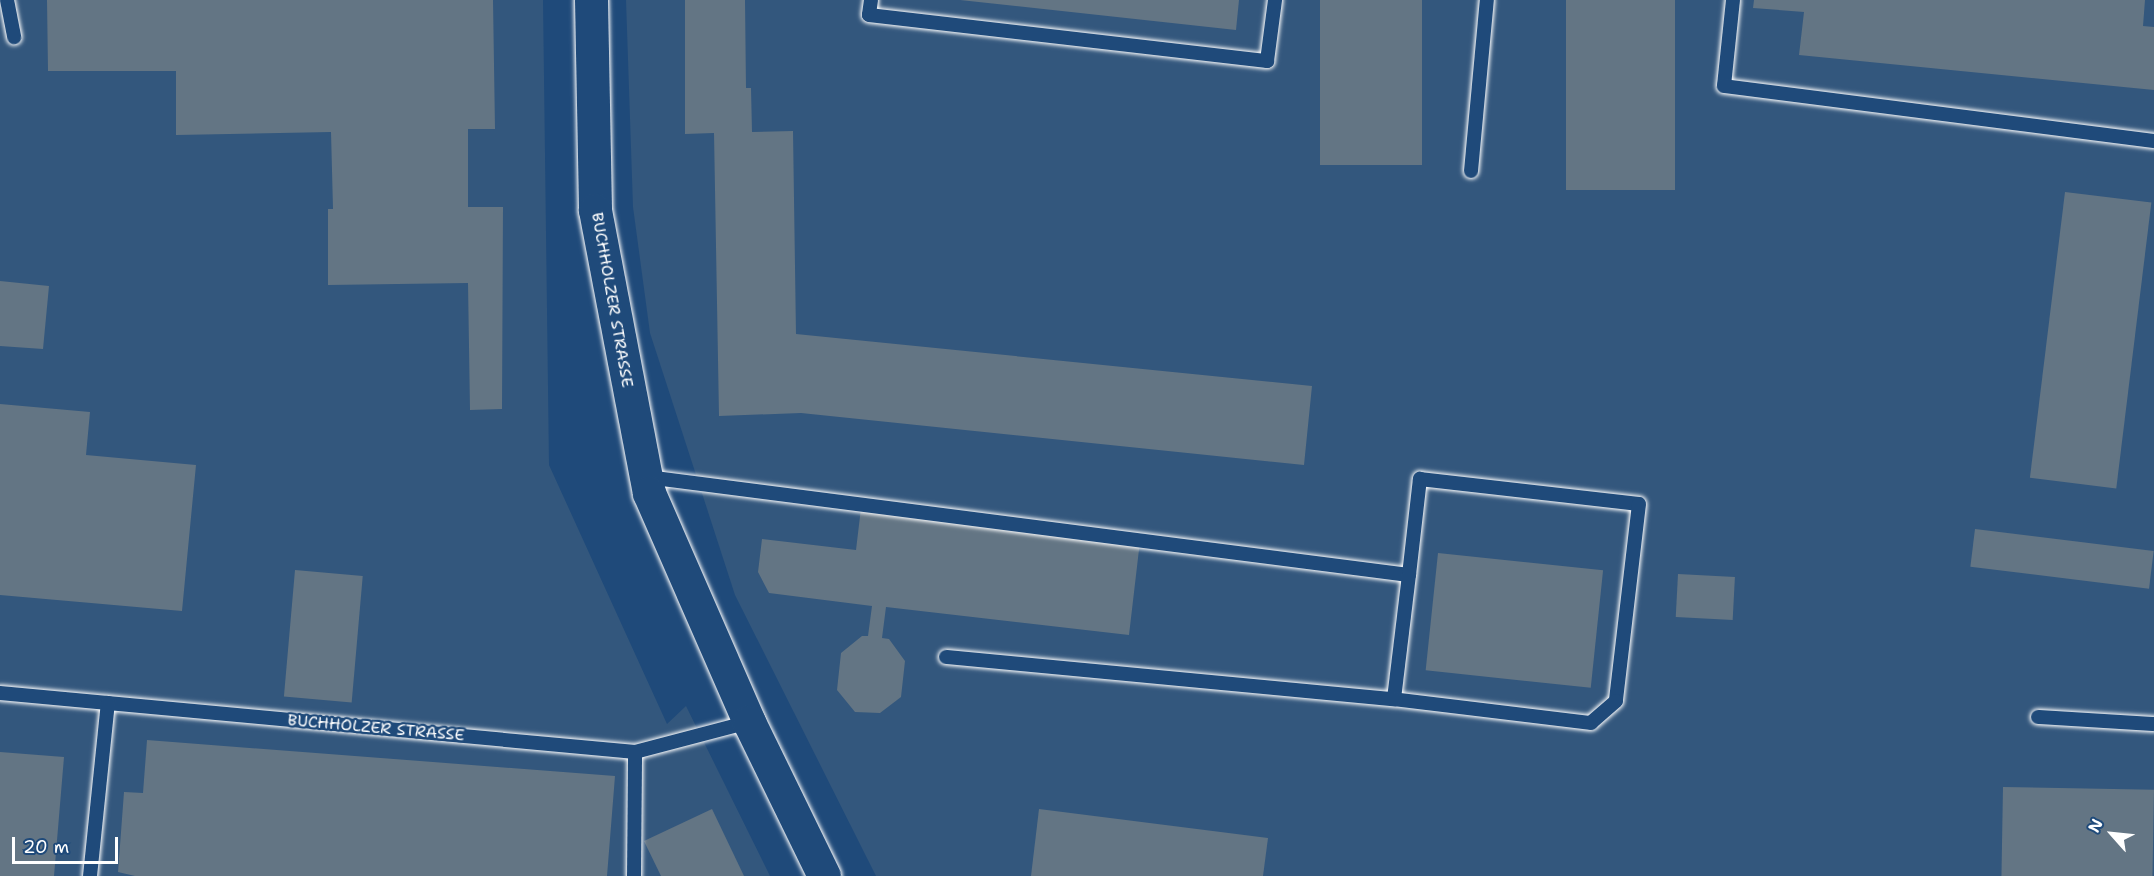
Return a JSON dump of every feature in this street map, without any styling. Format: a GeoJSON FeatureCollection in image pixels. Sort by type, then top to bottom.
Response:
{"type":"FeatureCollection","features":[{"type":"Feature","properties":{"kind":"street","name":"BUCHHOLZER STRASSE"},"geometry":{"type":"LineString","coordinates":[[591,0],[595,210],[649,493],[749,722],[824,876]]}},
{"type":"Feature","properties":{"kind":"lane"},"geometry":{"type":"LineString","coordinates":[[7,0],[14,37]]}},
{"type":"Feature","properties":{"kind":"lane"},"geometry":{"type":"LineString","coordinates":[[871,0],[869,15],[1267,61],[1275,0]]}},
{"type":"Feature","properties":{"kind":"lane"},"geometry":{"type":"LineString","coordinates":[[1471,171],[1487,0]]}},
{"type":"Feature","properties":{"kind":"lane"},"geometry":{"type":"LineString","coordinates":[[1733,0],[1724,86],[2154,141]]}},
{"type":"Feature","properties":{"kind":"lane"},"geometry":{"type":"LineString","coordinates":[[646,477],[1409,574]]}},
{"type":"Feature","properties":{"kind":"lane"},"geometry":{"type":"LineString","coordinates":[[946,657],[1394,699],[1591,723],[1616,701],[1639,504],[1420,479],[1394,699]]}},
{"type":"Feature","properties":{"kind":"lane","name":"BUCHHOLZER STRASSE"},"geometry":{"type":"LineString","coordinates":[[0,693],[635,752],[749,722]]}},
{"type":"Feature","properties":{"kind":"lane"},"geometry":{"type":"LineString","coordinates":[[90,876],[108,703]]}},
{"type":"Feature","properties":{"kind":"lane"},"geometry":{"type":"LineString","coordinates":[[2038,717],[2154,724]]}},
{"type":"Feature","properties":{"kind":"lane"},"geometry":{"type":"LineString","coordinates":[[634,876],[635,752]]}},
{"type":"Feature","properties":{"kind":"shaded area"},"geometry":{"type":"Polygon","coordinates":[[[0,0],[543,0],[549,465],[667,724],[686,706],[770,876],[0,876],[0,0]]]}},
{"type":"Feature","properties":{"kind":"shaded area"},"geometry":{"type":"Polygon","coordinates":[[[626,0],[2154,0],[2154,876],[876,876],[735,595],[650,333],[633,207],[626,0]]]}},
{"type":"Feature","properties":{"kind":"building"},"geometry":{"type":"Polygon","coordinates":[[[47,0],[493,0],[495,129],[468,129],[468,207],[503,207],[502,409],[470,410],[468,283],[328,285],[328,209],[333,209],[331,132],[176,135],[176,71],[48,71],[47,0]]]}},
{"type":"Feature","properties":{"kind":"building"},"geometry":{"type":"Polygon","coordinates":[[[685,0],[745,0],[746,88],[751,88],[752,132],[793,131],[796,334],[1312,386],[1304,465],[801,413],[719,416],[714,133],[685,134],[685,0]]]}},
{"type":"Feature","properties":{"kind":"building"},"geometry":{"type":"Polygon","coordinates":[[[960,0],[1239,0],[1236,30],[960,0]]]}},
{"type":"Feature","properties":{"kind":"building"},"geometry":{"type":"Polygon","coordinates":[[[1320,0],[1422,0],[1422,165],[1320,165],[1320,0]]]}},
{"type":"Feature","properties":{"kind":"building"},"geometry":{"type":"Polygon","coordinates":[[[1566,0],[1675,0],[1675,190],[1566,190],[1566,0]]]}},
{"type":"Feature","properties":{"kind":"building"},"geometry":{"type":"Polygon","coordinates":[[[1754,0],[2145,0],[2143,26],[2154,27],[2154,90],[1799,55],[1804,12],[1753,8],[1754,0]]]}},
{"type":"Feature","properties":{"kind":"building"},"geometry":{"type":"Polygon","coordinates":[[[2065,192],[2151,203],[2116,488],[2030,478],[2065,192]]]}},
{"type":"Feature","properties":{"kind":"building"},"geometry":{"type":"Polygon","coordinates":[[[0,281],[49,286],[43,349],[0,346],[0,281]]]}},
{"type":"Feature","properties":{"kind":"building"},"geometry":{"type":"Polygon","coordinates":[[[0,404],[90,412],[86,455],[196,465],[182,611],[0,595],[0,404]]]}},
{"type":"Feature","properties":{"kind":"building"},"geometry":{"type":"Polygon","coordinates":[[[861,508],[1140,541],[1129,635],[886,607],[882,638],[889,639],[905,661],[901,697],[880,713],[855,712],[837,690],[841,653],[862,636],[868,636],[872,606],[769,593],[758,572],[762,539],[856,550],[861,508]]]}},
{"type":"Feature","properties":{"kind":"building"},"geometry":{"type":"Polygon","coordinates":[[[1975,529],[2154,551],[2149,589],[1970,567],[1975,529]]]}},
{"type":"Feature","properties":{"kind":"building"},"geometry":{"type":"Polygon","coordinates":[[[1438,553],[1603,570],[1591,688],[1426,670],[1438,553]]]}},
{"type":"Feature","properties":{"kind":"building"},"geometry":{"type":"Polygon","coordinates":[[[295,570],[363,576],[352,702],[284,697],[295,570]]]}},
{"type":"Feature","properties":{"kind":"building"},"geometry":{"type":"Polygon","coordinates":[[[1678,574],[1735,577],[1733,620],[1676,617],[1678,574]]]}},
{"type":"Feature","properties":{"kind":"building"},"geometry":{"type":"Polygon","coordinates":[[[147,740],[615,776],[607,876],[135,876],[118,872],[124,792],[143,793],[147,740]]]}},
{"type":"Feature","properties":{"kind":"building"},"geometry":{"type":"Polygon","coordinates":[[[0,752],[64,757],[54,876],[0,876],[0,752]]]}},
{"type":"Feature","properties":{"kind":"building"},"geometry":{"type":"Polygon","coordinates":[[[2003,787],[2154,790],[2152,876],[2001,876],[2003,787]]]}},
{"type":"Feature","properties":{"kind":"building"},"geometry":{"type":"Polygon","coordinates":[[[712,809],[744,876],[661,876],[644,841],[712,809]]]}},
{"type":"Feature","properties":{"kind":"building"},"geometry":{"type":"Polygon","coordinates":[[[1039,809],[1268,838],[1263,876],[1031,876],[1039,809]]]}}]}
